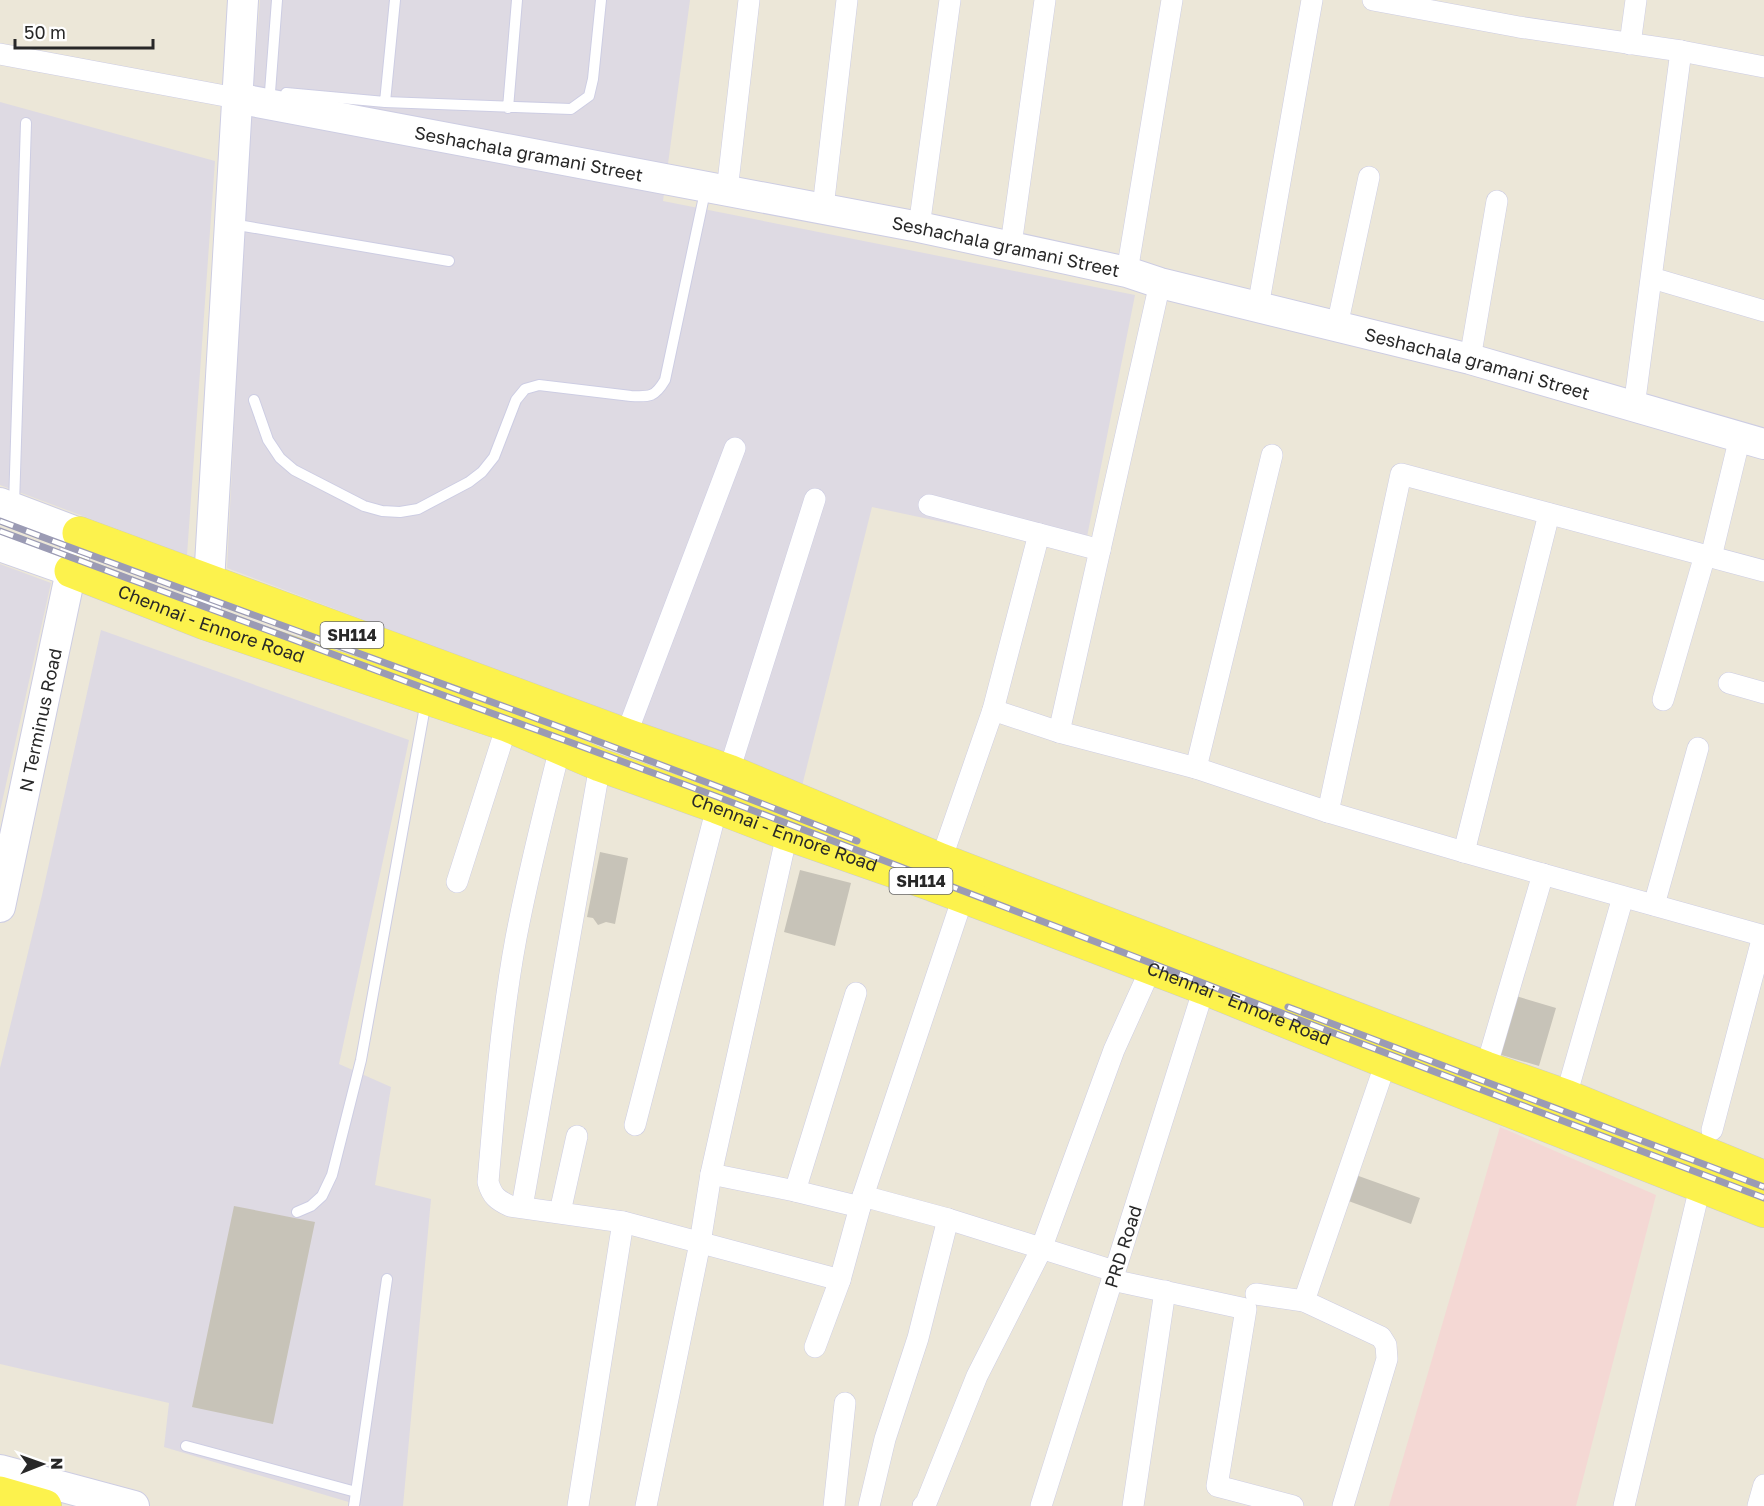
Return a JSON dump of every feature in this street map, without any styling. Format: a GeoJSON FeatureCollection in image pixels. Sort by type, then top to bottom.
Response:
{"type":"FeatureCollection","features":[{"type":"Feature","properties":{"kind":"main road","name":"Chennai - Ennore Road"},"geometry":{"type":"LineString","coordinates":[[79,533],[729,771],[941,860],[1486,1068],[1566,1096],[1764,1177]]}},
{"type":"Feature","properties":{"kind":"main road","name":"Chennai - Ennore Road"},"geometry":{"type":"LineString","coordinates":[[71,572],[204,622],[507,725],[600,765],[963,897],[1204,988],[1764,1211]]}},
{"type":"Feature","properties":{"kind":"main road"},"geometry":{"type":"LineString","coordinates":[[0,1493],[45,1506]]}},
{"type":"Feature","properties":{"kind":"street"},"geometry":{"type":"LineString","coordinates":[[204,622],[209,582],[228,224],[243,0]]}},
{"type":"Feature","properties":{"kind":"street"},"geometry":{"type":"LineString","coordinates":[[717,189],[749,0]]}},
{"type":"Feature","properties":{"kind":"street"},"geometry":{"type":"LineString","coordinates":[[823,208],[848,0]]}},
{"type":"Feature","properties":{"kind":"street"},"geometry":{"type":"LineString","coordinates":[[919,226],[950,0]]}},
{"type":"Feature","properties":{"kind":"street"},"geometry":{"type":"LineString","coordinates":[[1011,245],[1045,0]]}},
{"type":"Feature","properties":{"kind":"street"},"geometry":{"type":"LineString","coordinates":[[1127,272],[1172,0]]}},
{"type":"Feature","properties":{"kind":"street"},"geometry":{"type":"LineString","coordinates":[[1258,307],[1312,0]]}},
{"type":"Feature","properties":{"kind":"street"},"geometry":{"type":"LineString","coordinates":[[1373,0],[1519,27],[1681,51],[1764,67]]}},
{"type":"Feature","properties":{"kind":"street"},"geometry":{"type":"LineString","coordinates":[[1630,44],[1636,0]]}},
{"type":"Feature","properties":{"kind":"street"},"geometry":{"type":"LineString","coordinates":[[1634,407],[1681,51]]}},
{"type":"Feature","properties":{"kind":"street"},"geometry":{"type":"LineString","coordinates":[[0,54],[236,93]]}},
{"type":"Feature","properties":{"kind":"street","name":"Seshachala gramani Street"},"geometry":{"type":"LineString","coordinates":[[236,93],[1011,245],[1470,359],[1752,440]]}},
{"type":"Feature","properties":{"kind":"street"},"geometry":{"type":"LineString","coordinates":[[1337,326],[1369,177]]}},
{"type":"Feature","properties":{"kind":"street"},"geometry":{"type":"LineString","coordinates":[[1470,359],[1497,201]]}},
{"type":"Feature","properties":{"kind":"street"},"geometry":{"type":"LineString","coordinates":[[1652,278],[1764,311]]}},
{"type":"Feature","properties":{"kind":"street"},"geometry":{"type":"LineString","coordinates":[[1059,732],[1160,283]]}},
{"type":"Feature","properties":{"kind":"street"},"geometry":{"type":"LineString","coordinates":[[1663,700],[1708,556],[1752,440]]}},
{"type":"Feature","properties":{"kind":"street"},"geometry":{"type":"LineString","coordinates":[[626,735],[735,448]]}},
{"type":"Feature","properties":{"kind":"street"},"geometry":{"type":"LineString","coordinates":[[1196,768],[1272,455]]}},
{"type":"Feature","properties":{"kind":"street"},"geometry":{"type":"LineString","coordinates":[[1329,812],[1401,474],[1764,571]]}},
{"type":"Feature","properties":{"kind":"street"},"geometry":{"type":"LineString","coordinates":[[729,771],[815,499]]}},
{"type":"Feature","properties":{"kind":"street"},"geometry":{"type":"LineString","coordinates":[[7,505],[79,533]]}},
{"type":"Feature","properties":{"kind":"street"},"geometry":{"type":"LineString","coordinates":[[929,505],[1100,550]]}},
{"type":"Feature","properties":{"kind":"street"},"geometry":{"type":"LineString","coordinates":[[1464,852],[1549,514]]}},
{"type":"Feature","properties":{"kind":"street","name":"N Terminus Road"},"geometry":{"type":"LineString","coordinates":[[0,907],[79,533]]}},
{"type":"Feature","properties":{"kind":"street"},"geometry":{"type":"LineString","coordinates":[[941,860],[993,710],[1039,534]]}},
{"type":"Feature","properties":{"kind":"street"},"geometry":{"type":"LineString","coordinates":[[0,546],[71,572]]}},
{"type":"Feature","properties":{"kind":"street"},"geometry":{"type":"LineString","coordinates":[[1729,683],[1764,693]]}},
{"type":"Feature","properties":{"kind":"street"},"geometry":{"type":"LineString","coordinates":[[993,710],[1059,732],[1196,768],[1329,812],[1464,852],[1764,936],[1712,1130]]}},
{"type":"Feature","properties":{"kind":"street"},"geometry":{"type":"LineString","coordinates":[[457,882],[507,725]]}},
{"type":"Feature","properties":{"kind":"street"},"geometry":{"type":"LineString","coordinates":[[560,748],[516,939],[501,1045],[488,1182],[495,1199],[510,1206],[623,1222],[840,1280]]}},
{"type":"Feature","properties":{"kind":"street"},"geometry":{"type":"LineString","coordinates":[[1654,905],[1698,748]]}},
{"type":"Feature","properties":{"kind":"street"},"geometry":{"type":"LineString","coordinates":[[522,1207],[600,765]]}},
{"type":"Feature","properties":{"kind":"street"},"geometry":{"type":"LineString","coordinates":[[635,1125],[717,807]]}},
{"type":"Feature","properties":{"kind":"street"},"geometry":{"type":"LineString","coordinates":[[646,1506],[700,1243],[711,1174],[787,834]]}},
{"type":"Feature","properties":{"kind":"street"},"geometry":{"type":"LineString","coordinates":[[1486,1068],[1543,874]]}},
{"type":"Feature","properties":{"kind":"street"},"geometry":{"type":"LineString","coordinates":[[815,1347],[840,1280],[862,1202],[963,897]]}},
{"type":"Feature","properties":{"kind":"street"},"geometry":{"type":"LineString","coordinates":[[1566,1096],[1623,897]]}},
{"type":"Feature","properties":{"kind":"street"},"geometry":{"type":"LineString","coordinates":[[929,1505],[977,1376],[1042,1248],[1114,1050],[1151,968]]}},
{"type":"Feature","properties":{"kind":"street","name":"PRD Road"},"geometry":{"type":"LineString","coordinates":[[1041,1506],[1204,988]]}},
{"type":"Feature","properties":{"kind":"street"},"geometry":{"type":"LineString","coordinates":[[795,1191],[856,993]]}},
{"type":"Feature","properties":{"kind":"street"},"geometry":{"type":"LineString","coordinates":[[1304,1301],[1386,1062]]}},
{"type":"Feature","properties":{"kind":"street"},"geometry":{"type":"LineString","coordinates":[[560,1212],[577,1136]]}},
{"type":"Feature","properties":{"kind":"street"},"geometry":{"type":"LineString","coordinates":[[711,1174],[948,1218],[1165,1291],[1246,1309],[1217,1486],[1293,1506]]}},
{"type":"Feature","properties":{"kind":"street"},"geometry":{"type":"LineString","coordinates":[[1624,1506],[1700,1187]]}},
{"type":"Feature","properties":{"kind":"street"},"geometry":{"type":"LineString","coordinates":[[869,1506],[885,1439],[918,1338],[948,1218]]}},
{"type":"Feature","properties":{"kind":"street"},"geometry":{"type":"LineString","coordinates":[[578,1506],[623,1222]]}},
{"type":"Feature","properties":{"kind":"street"},"geometry":{"type":"LineString","coordinates":[[1133,1506],[1165,1291]]}},
{"type":"Feature","properties":{"kind":"street"},"geometry":{"type":"LineString","coordinates":[[1256,1294],[1304,1301],[1381,1337],[1386,1345],[1387,1359],[1343,1506]]}},
{"type":"Feature","properties":{"kind":"street"},"geometry":{"type":"LineString","coordinates":[[841,1505],[845,1403]]}},
{"type":"Feature","properties":{"kind":"street"},"geometry":{"type":"LineString","coordinates":[[0,1470],[134,1506]]}},
{"type":"Feature","properties":{"kind":"street"},"geometry":{"type":"LineString","coordinates":[[1758,1506],[1764,1485]]}},
{"type":"Feature","properties":{"kind":"lane"},"geometry":{"type":"LineString","coordinates":[[270,92],[277,0]]}},
{"type":"Feature","properties":{"kind":"lane"},"geometry":{"type":"LineString","coordinates":[[385,102],[395,0]]}},
{"type":"Feature","properties":{"kind":"lane"},"geometry":{"type":"LineString","coordinates":[[508,108],[516,0]]}},
{"type":"Feature","properties":{"kind":"lane"},"geometry":{"type":"LineString","coordinates":[[236,93],[270,92],[385,102],[571,109],[589,96],[593,79],[601,0]]}},
{"type":"Feature","properties":{"kind":"lane"},"geometry":{"type":"LineString","coordinates":[[7,505],[26,123]]}},
{"type":"Feature","properties":{"kind":"lane"},"geometry":{"type":"LineString","coordinates":[[254,400],[268,440],[280,458],[294,470],[364,506],[382,511],[400,512],[418,509],[469,482],[482,472],[494,457],[516,399],[525,389],[539,385],[631,396],[647,397],[657,393],[665,381],[717,189]]}},
{"type":"Feature","properties":{"kind":"lane"},"geometry":{"type":"LineString","coordinates":[[228,224],[449,261]]}},
{"type":"Feature","properties":{"kind":"lane"},"geometry":{"type":"LineString","coordinates":[[297,1212],[311,1206],[321,1196],[332,1175],[362,1060],[426,698]]}},
{"type":"Feature","properties":{"kind":"lane"},"geometry":{"type":"LineString","coordinates":[[354,1506],[387,1279]]}},
{"type":"Feature","properties":{"kind":"lane"},"geometry":{"type":"LineString","coordinates":[[186,1446],[356,1492]]}},
{"type":"Feature","properties":{"kind":"shaded area"},"geometry":{"type":"Polygon","coordinates":[[[260,0],[690,0],[663,201],[1135,295],[1084,552],[872,507],[802,786],[227,568],[247,170],[260,0]]]}},
{"type":"Feature","properties":{"kind":"shaded area"},"geometry":{"type":"Polygon","coordinates":[[[0,102],[215,161],[187,555],[0,485],[0,102]]]}},
{"type":"Feature","properties":{"kind":"shaded area"},"geometry":{"type":"Polygon","coordinates":[[[0,564],[51,583],[0,811],[0,564]]]}},
{"type":"Feature","properties":{"kind":"shaded area"},"geometry":{"type":"Polygon","coordinates":[[[101,630],[409,740],[339,1064],[391,1087],[375,1185],[431,1199],[403,1506],[362,1506],[164,1447],[169,1403],[0,1364],[0,1068],[42,895],[101,630]]]}},
{"type":"Feature","properties":{"kind":"shaded area"},"geometry":{"type":"Polygon","coordinates":[[[1500,1127],[1656,1195],[1576,1506],[1389,1506],[1500,1127]]]}},
{"type":"Feature","properties":{"kind":"building"},"geometry":{"type":"Polygon","coordinates":[[[600,852],[628,858],[615,924],[606,922],[598,925],[593,918],[587,917],[600,852]]]}},
{"type":"Feature","properties":{"kind":"building"},"geometry":{"type":"Polygon","coordinates":[[[800,870],[851,883],[835,946],[784,932],[800,870]]]}},
{"type":"Feature","properties":{"kind":"building"},"geometry":{"type":"Polygon","coordinates":[[[1516,996],[1556,1008],[1539,1066],[1498,1054],[1516,996]]]}},
{"type":"Feature","properties":{"kind":"building"},"geometry":{"type":"Polygon","coordinates":[[[1353,1174],[1420,1198],[1411,1224],[1343,1199],[1353,1174]]]}},
{"type":"Feature","properties":{"kind":"building"},"geometry":{"type":"Polygon","coordinates":[[[234,1206],[315,1222],[273,1424],[192,1407],[234,1206]]]}},
{"type":"Feature","properties":{"kind":"railway"},"geometry":{"type":"LineString","coordinates":[[0,521],[537,719],[857,841]]}},
{"type":"Feature","properties":{"kind":"railway"},"geometry":{"type":"LineString","coordinates":[[0,531],[718,797],[1764,1198]]}},
{"type":"Feature","properties":{"kind":"railway"},"geometry":{"type":"LineString","coordinates":[[1288,1007],[1764,1187]]}}]}
